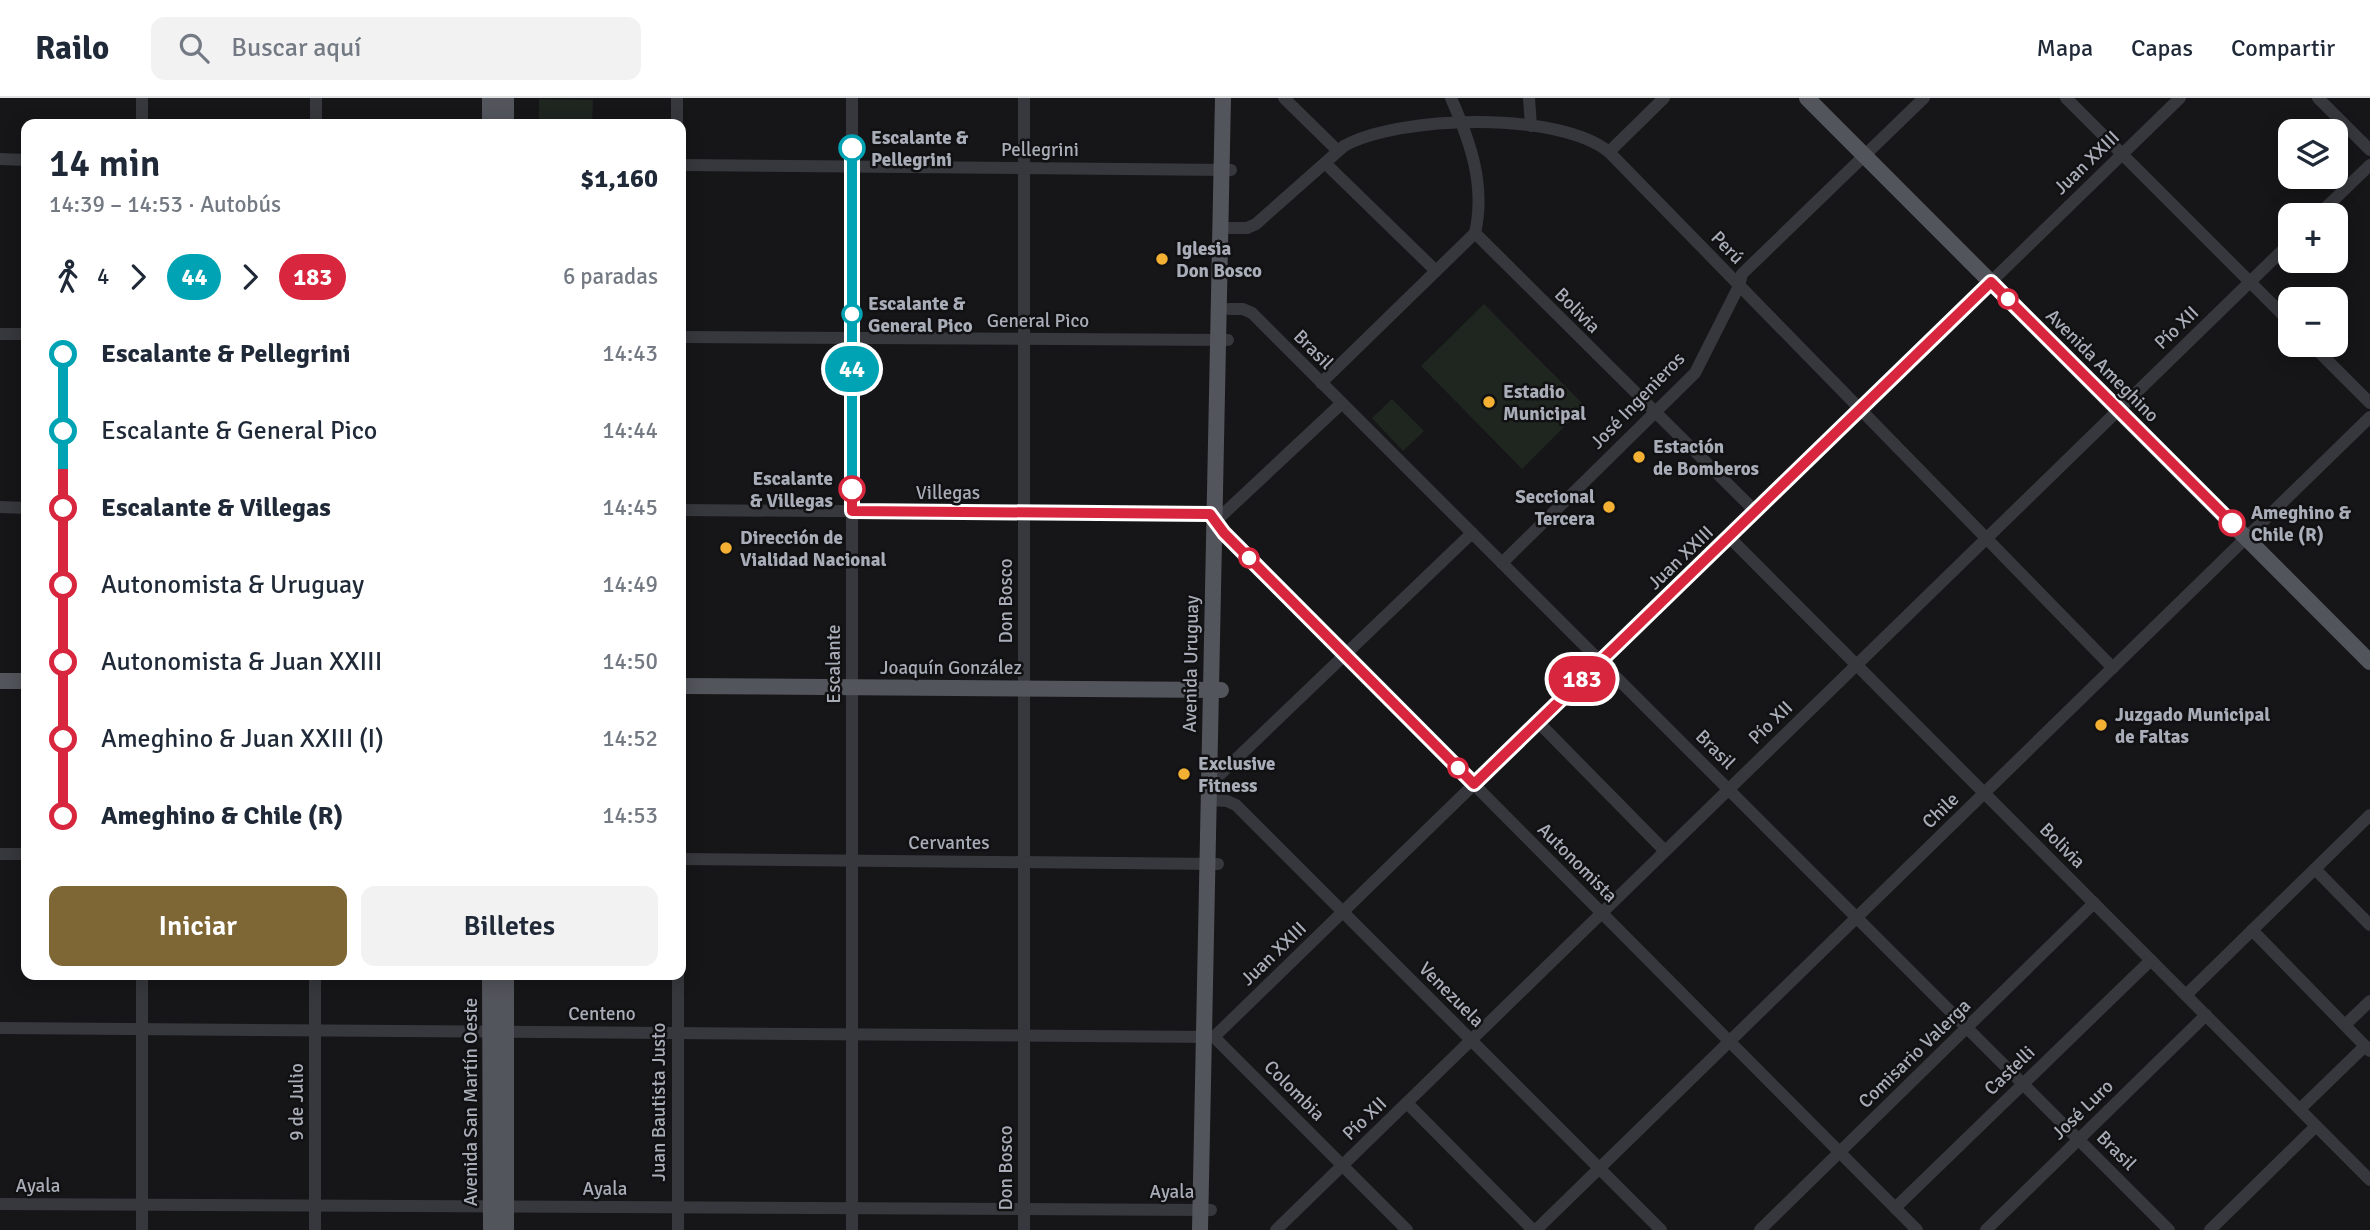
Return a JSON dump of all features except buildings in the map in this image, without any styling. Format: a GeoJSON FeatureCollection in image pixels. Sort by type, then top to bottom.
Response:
{"type":"FeatureCollection","features":[{"type":"Feature","properties":{"kind":"main road"},"geometry":{"type":"LineString","coordinates":[[490,98],[490,119]]}},
{"type":"Feature","properties":{"kind":"main road"},"geometry":{"type":"LineString","coordinates":[[506,98],[506,119]]}},
{"type":"Feature","properties":{"kind":"main road","name":"Avenida Uruguay"},"geometry":{"type":"LineString","coordinates":[[1223,98],[1230,228],[1228,309],[1223,340]]}},
{"type":"Feature","properties":{"kind":"main road","name":"Avenida Uruguay"},"geometry":{"type":"LineString","coordinates":[[1210,1230],[1206,1210],[1223,340],[1221,205],[1233,98]]}},
{"type":"Feature","properties":{"kind":"main road","name":"Avenida Ameghino"},"geometry":{"type":"LineString","coordinates":[[1807,98],[2370,662]]}},
{"type":"Feature","properties":{"kind":"main road"},"geometry":{"type":"LineString","coordinates":[[1221,205],[1225,225],[1230,228]]}},
{"type":"Feature","properties":{"kind":"main road","name":"Avenida Uruguay"},"geometry":{"type":"LineString","coordinates":[[1216,690],[1224,533],[1219,515]]}},
{"type":"Feature","properties":{"kind":"main road"},"geometry":{"type":"LineString","coordinates":[[0,681],[21,681]]}},
{"type":"Feature","properties":{"kind":"main road","name":"Joaquín González"},"geometry":{"type":"LineString","coordinates":[[686,686],[1216,690]]}},
{"type":"Feature","properties":{"kind":"main road","name":"Avenida San Martín Oeste"},"geometry":{"type":"LineString","coordinates":[[491,1230],[498,1207],[498,1032],[492,980]]}},
{"type":"Feature","properties":{"kind":"main road","name":"Avenida San Martín Oeste"},"geometry":{"type":"LineString","coordinates":[[498,1032],[505,980]]}},
{"type":"Feature","properties":{"kind":"main road","name":"Avenida San Martín Oeste"},"geometry":{"type":"LineString","coordinates":[[498,1207],[506,1230]]}},
{"type":"Feature","properties":{"kind":"main road","name":"Avenida Uruguay"},"geometry":{"type":"LineString","coordinates":[[1200,1230],[1206,1210]]}},
{"type":"Feature","properties":{"kind":"street"},"geometry":{"type":"LineString","coordinates":[[142,98],[142,119]]}},
{"type":"Feature","properties":{"kind":"street"},"geometry":{"type":"LineString","coordinates":[[316,98],[316,119]]}},
{"type":"Feature","properties":{"kind":"street"},"geometry":{"type":"LineString","coordinates":[[677,98],[677,119]]}},
{"type":"Feature","properties":{"kind":"street","name":"Escalante"},"geometry":{"type":"LineString","coordinates":[[852,98],[852,1230]]}},
{"type":"Feature","properties":{"kind":"street","name":"Don Bosco"},"geometry":{"type":"LineString","coordinates":[[1024,98],[1024,1230]]}},
{"type":"Feature","properties":{"kind":"street"},"geometry":{"type":"LineString","coordinates":[[1284,98],[1338,151]]}},
{"type":"Feature","properties":{"kind":"street"},"geometry":{"type":"LineString","coordinates":[[1321,383],[1475,233],[1477,178],[1471,149],[1451,98]]}},
{"type":"Feature","properties":{"kind":"street"},"geometry":{"type":"LineString","coordinates":[[1529,98],[1531,126]]}},
{"type":"Feature","properties":{"kind":"street"},"geometry":{"type":"LineString","coordinates":[[1609,152],[1664,98]]}},
{"type":"Feature","properties":{"kind":"street","name":"José Ingenieros"},"geometry":{"type":"LineString","coordinates":[[1502,563],[1695,373],[1739,286],[1742,274],[1924,98]]}},
{"type":"Feature","properties":{"kind":"street"},"geometry":{"type":"LineString","coordinates":[[2066,98],[2278,310]]}},
{"type":"Feature","properties":{"kind":"street","name":"Juan XXIII"},"geometry":{"type":"LineString","coordinates":[[1209,1037],[1343,912],[2180,98]]}},
{"type":"Feature","properties":{"kind":"street"},"geometry":{"type":"LineString","coordinates":[[2318,98],[2370,150]]}},
{"type":"Feature","properties":{"kind":"street","name":"Perú"},"geometry":{"type":"LineString","coordinates":[[1230,228],[1247,228],[1256,224],[1338,151],[1361,138],[1389,130],[1429,124],[1462,123],[1531,126],[1583,138],[1609,152],[2113,668]]}},
{"type":"Feature","properties":{"kind":"street"},"geometry":{"type":"LineString","coordinates":[[0,159],[21,160]]}},
{"type":"Feature","properties":{"kind":"street"},"geometry":{"type":"LineString","coordinates":[[1325,163],[1436,271]]}},
{"type":"Feature","properties":{"kind":"street"},"geometry":{"type":"LineString","coordinates":[[2330,203],[2370,164]]}},
{"type":"Feature","properties":{"kind":"street","name":"Pellegrini"},"geometry":{"type":"LineString","coordinates":[[686,165],[1226,170]]}},
{"type":"Feature","properties":{"kind":"street","name":"Bolivia"},"geometry":{"type":"LineString","coordinates":[[1475,233],[1755,512]]}},
{"type":"Feature","properties":{"kind":"street","name":"Pío XII"},"geometry":{"type":"LineString","coordinates":[[1276,1230],[2278,255]]}},
{"type":"Feature","properties":{"kind":"street","name":"Brasil"},"geometry":{"type":"LineString","coordinates":[[1228,309],[1250,312],[2169,1230]]}},
{"type":"Feature","properties":{"kind":"street"},"geometry":{"type":"LineString","coordinates":[[0,334],[21,334]]}},
{"type":"Feature","properties":{"kind":"street","name":"General Pico"},"geometry":{"type":"LineString","coordinates":[[686,337],[1223,340]]}},
{"type":"Feature","properties":{"kind":"street"},"geometry":{"type":"LineString","coordinates":[[2324,357],[2370,403]]}},
{"type":"Feature","properties":{"kind":"street"},"geometry":{"type":"LineString","coordinates":[[1219,515],[1342,403]]}},
{"type":"Feature","properties":{"kind":"street","name":"Chile"},"geometry":{"type":"LineString","coordinates":[[1534,1230],[2370,417]]}},
{"type":"Feature","properties":{"kind":"street"},"geometry":{"type":"LineString","coordinates":[[0,508],[21,508]]}},
{"type":"Feature","properties":{"kind":"street","name":"Villegas"},"geometry":{"type":"LineString","coordinates":[[686,510],[1219,515]]}},
{"type":"Feature","properties":{"kind":"street","name":"Autonomista"},"geometry":{"type":"LineString","coordinates":[[1224,533],[1917,1230]]}},
{"type":"Feature","properties":{"kind":"street"},"geometry":{"type":"LineString","coordinates":[[1214,790],[1345,654],[1472,533]]}},
{"type":"Feature","properties":{"kind":"street","name":"Bolivia"},"geometry":{"type":"LineString","coordinates":[[1729,537],[2370,1180]]}},
{"type":"Feature","properties":{"kind":"street"},"geometry":{"type":"LineString","coordinates":[[1538,722],[1665,851]]}},
{"type":"Feature","properties":{"kind":"street","name":"Venezuela"},"geometry":{"type":"LineString","coordinates":[[1214,790],[1236,805],[1661,1230]]}},
{"type":"Feature","properties":{"kind":"street"},"geometry":{"type":"LineString","coordinates":[[2186,995],[2370,815]]}},
{"type":"Feature","properties":{"kind":"street"},"geometry":{"type":"LineString","coordinates":[[0,854],[21,854]]}},
{"type":"Feature","properties":{"kind":"street","name":"Cervantes"},"geometry":{"type":"LineString","coordinates":[[686,859],[1213,864]]}},
{"type":"Feature","properties":{"kind":"street"},"geometry":{"type":"LineString","coordinates":[[2315,869],[2370,925]]}},
{"type":"Feature","properties":{"kind":"street","name":"Comisario Valerga"},"geometry":{"type":"LineString","coordinates":[[1760,1230],[2094,903]]}},
{"type":"Feature","properties":{"kind":"street"},"geometry":{"type":"LineString","coordinates":[[2252,930],[2368,1048],[2300,1110]]}},
{"type":"Feature","properties":{"kind":"street","name":"Castelli"},"geometry":{"type":"LineString","coordinates":[[1895,1208],[2151,960]]}},
{"type":"Feature","properties":{"kind":"street"},"geometry":{"type":"LineString","coordinates":[[142,980],[142,1230]]}},
{"type":"Feature","properties":{"kind":"street","name":"9 de Julio"},"geometry":{"type":"LineString","coordinates":[[315,980],[315,1230]]}},
{"type":"Feature","properties":{"kind":"street","name":"Juan Bautista Justo"},"geometry":{"type":"LineString","coordinates":[[678,980],[678,1230]]}},
{"type":"Feature","properties":{"kind":"street"},"geometry":{"type":"LineString","coordinates":[[2345,1025],[2370,1001]]}},
{"type":"Feature","properties":{"kind":"street","name":"José Luro"},"geometry":{"type":"LineString","coordinates":[[1986,1230],[2206,1015]]}},
{"type":"Feature","properties":{"kind":"street","name":"Centeno"},"geometry":{"type":"LineString","coordinates":[[0,1028],[1209,1037]]}},
{"type":"Feature","properties":{"kind":"street","name":"Colombia"},"geometry":{"type":"LineString","coordinates":[[1209,1037],[1407,1230]]}},
{"type":"Feature","properties":{"kind":"street"},"geometry":{"type":"LineString","coordinates":[[1407,1103],[1534,1230]]}},
{"type":"Feature","properties":{"kind":"street"},"geometry":{"type":"LineString","coordinates":[[2210,1230],[2316,1126]]}},
{"type":"Feature","properties":{"kind":"street","name":"Ayala"},"geometry":{"type":"LineString","coordinates":[[0,1204],[1206,1210]]}},
{"type":"Feature","properties":{"kind":"shaded area"},"geometry":{"type":"Polygon","coordinates":[[[539,99],[593,100],[592,119],[539,119],[539,99]]]}},
{"type":"Feature","properties":{"kind":"shaded area"},"geometry":{"type":"Polygon","coordinates":[[[1484,304],[1585,406],[1522,469],[1421,366],[1484,304]]]}},
{"type":"Feature","properties":{"kind":"shaded area"},"geometry":{"type":"Polygon","coordinates":[[[1392,399],[1424,431],[1403,451],[1372,418],[1392,399]]]}},
{"type":"Feature","properties":{"kind":"bus line","name":"44"},"geometry":{"type":"LineString","coordinates":[[852,148],[852,489]]}},
{"type":"Feature","properties":{"kind":"bus line","name":"183"},"geometry":{"type":"LineString","coordinates":[[852,489],[852,511],[1210,514],[1224,533],[1474,784],[1991,282],[2232,523]]}},
{"type":"Feature","properties":{"kind":"place","name":"Escalante & Pellegrini"},"geometry":{"type":"Point","coordinates":[852,148]}},
{"type":"Feature","properties":{"kind":"place","name":"Iglesia Don Bosco"},"geometry":{"type":"Point","coordinates":[1162,259]}},
{"type":"Feature","properties":{"kind":"place","name":"Escalante & General Pico"},"geometry":{"type":"Point","coordinates":[852,314]}},
{"type":"Feature","properties":{"kind":"place","name":"Estadio Municipal"},"geometry":{"type":"Point","coordinates":[1489,402]}},
{"type":"Feature","properties":{"kind":"place","name":"Estación de Bomberos"},"geometry":{"type":"Point","coordinates":[1639,457]}},
{"type":"Feature","properties":{"kind":"place","name":"Escalante & Villegas"},"geometry":{"type":"Point","coordinates":[852,489]}},
{"type":"Feature","properties":{"kind":"place","name":"Seccional Tercera"},"geometry":{"type":"Point","coordinates":[1609,507]}},
{"type":"Feature","properties":{"kind":"place","name":"Ameghino & Chile (R)"},"geometry":{"type":"Point","coordinates":[2232,523]}},
{"type":"Feature","properties":{"kind":"place","name":"Dirección de Vialidad Nacional"},"geometry":{"type":"Point","coordinates":[726,548]}},
{"type":"Feature","properties":{"kind":"place","name":"Juzgado Municipal de Faltas"},"geometry":{"type":"Point","coordinates":[2101,725]}},
{"type":"Feature","properties":{"kind":"place","name":"Exclusive Fitness"},"geometry":{"type":"Point","coordinates":[1184,774]}}]}
